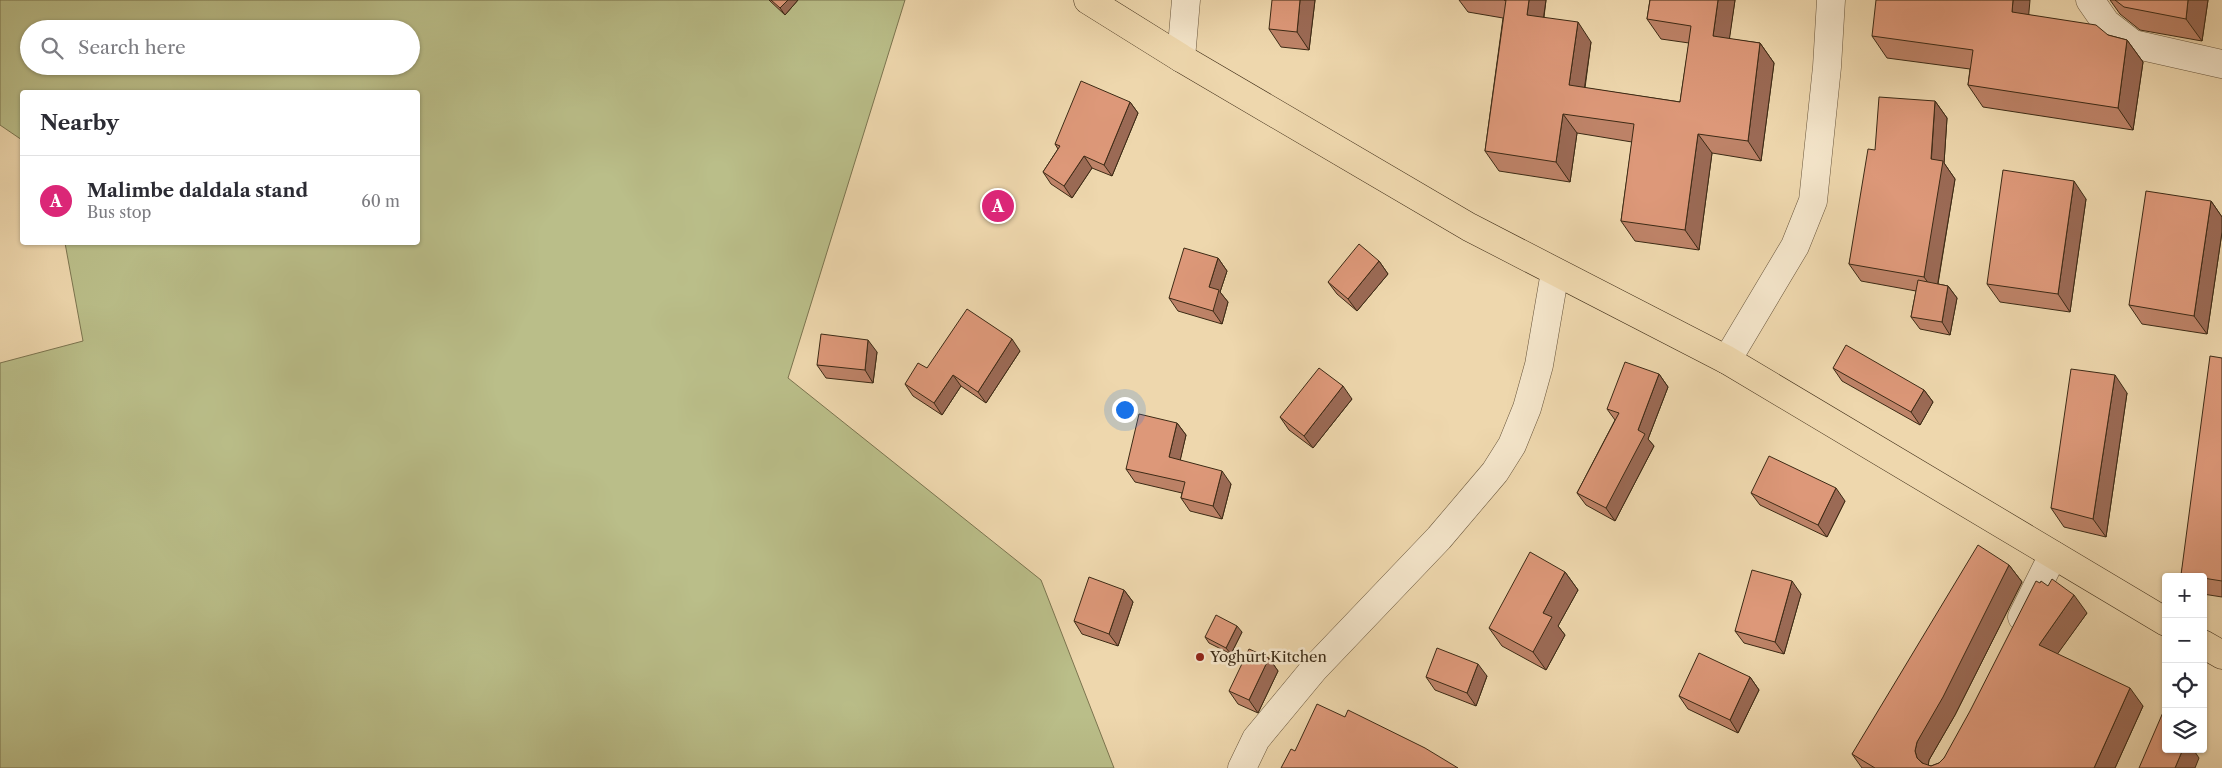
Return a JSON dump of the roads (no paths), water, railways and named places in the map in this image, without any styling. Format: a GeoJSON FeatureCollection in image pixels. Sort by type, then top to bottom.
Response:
{"type":"FeatureCollection","features":[{"type":"Feature","properties":{"kind":"main road"},"geometry":{"type":"LineString","coordinates":[[1088,0],[1180,58],[1469,227],[1727,360],[2162,620]]}},
{"type":"Feature","properties":{"kind":"main road"},"geometry":{"type":"LineString","coordinates":[[2207,646],[2222,655]]}},
{"type":"Feature","properties":{"kind":"street"},"geometry":{"type":"LineString","coordinates":[[1180,58],[1186,0]]}},
{"type":"Feature","properties":{"kind":"street"},"geometry":{"type":"LineString","coordinates":[[1727,360],[1795,246],[1813,201],[1826,76],[1831,0]]}},
{"type":"Feature","properties":{"kind":"street"},"geometry":{"type":"LineString","coordinates":[[2090,0],[2106,23],[2133,44],[2222,64]]}},
{"type":"Feature","properties":{"kind":"street"},"geometry":{"type":"LineString","coordinates":[[1242,768],[1256,739],[1314,669],[1439,538],[1494,472],[1512,445],[1527,408],[1538,366],[1555,272]]}},
{"type":"Feature","properties":{"kind":"street"},"geometry":{"type":"LineString","coordinates":[[2008,643],[2053,555]]}},
{"type":"Feature","properties":{"kind":"place","name":"Malimbe daldala stand"},"geometry":{"type":"Point","coordinates":[998,206]}},
{"type":"Feature","properties":{"kind":"place","name":"Yoghurt Kitchen"},"geometry":{"type":"Point","coordinates":[1200,657]}}]}
